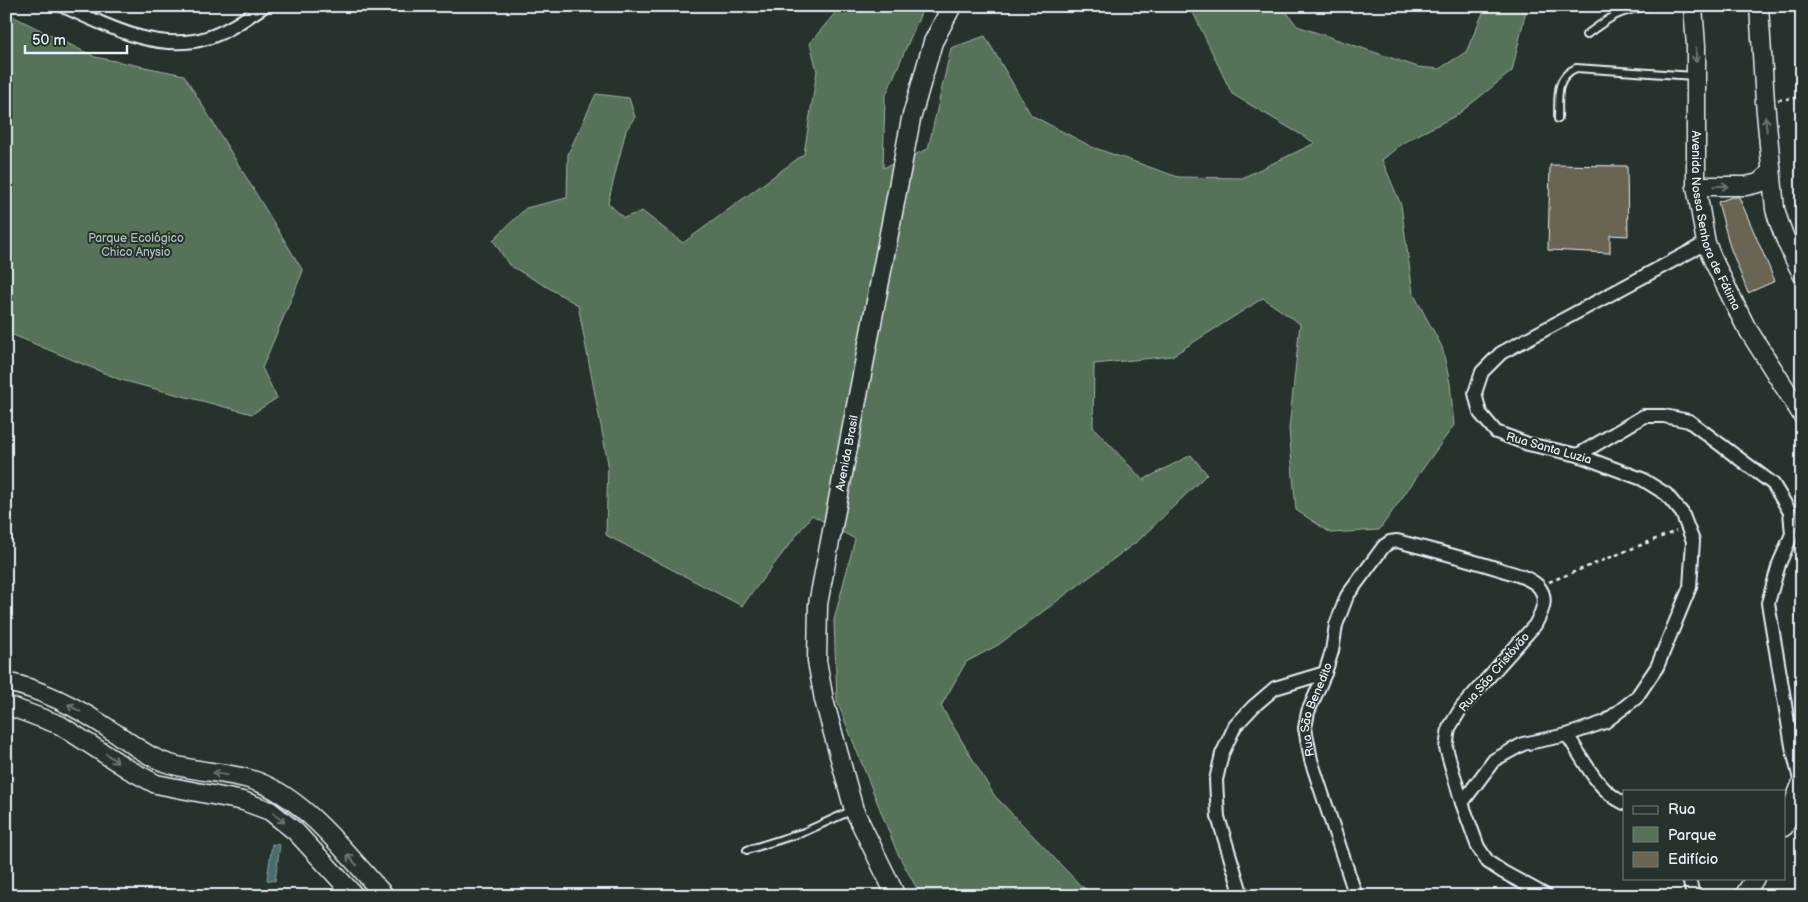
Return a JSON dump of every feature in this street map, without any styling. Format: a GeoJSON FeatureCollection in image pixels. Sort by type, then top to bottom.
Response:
{"type":"FeatureCollection","features":[{"type":"Feature","properties":{"kind":"street"},"geometry":{"type":"LineString","coordinates":[[63,6],[109,27],[148,40],[175,43],[206,39],[225,31],[264,6]]}},
{"type":"Feature","properties":{"kind":"street","name":"Avenida Brasil"},"geometry":{"type":"LineString","coordinates":[[896,896],[854,810],[824,700],[817,661],[818,604],[911,119],[933,42],[952,6]]}},
{"type":"Feature","properties":{"kind":"street","name":"Avenida Nossa Senhora de Fátima"},"geometry":{"type":"LineString","coordinates":[[1693,6],[1696,46],[1696,186],[1706,242],[1745,325],[1802,415]]}},
{"type":"Feature","properties":{"kind":"street"},"geometry":{"type":"LineString","coordinates":[[1759,6],[1764,102],[1775,209],[1778,223],[1802,274]]}},
{"type":"Feature","properties":{"kind":"street"},"geometry":{"type":"LineString","coordinates":[[1696,186],[1746,186],[1759,183],[1771,172]]}},
{"type":"Feature","properties":{"kind":"street"},"geometry":{"type":"LineString","coordinates":[[1746,186],[1762,193],[1775,209]]}},
{"type":"Feature","properties":{"kind":"street","name":"Rua Santa Luzia"},"geometry":{"type":"LineString","coordinates":[[1462,803],[1494,760],[1523,744],[1567,735],[1605,722],[1636,698],[1657,667],[1690,587],[1693,541],[1682,513],[1666,494],[1642,479],[1578,455],[1528,444],[1496,432],[1480,413],[1475,393],[1482,372],[1502,353],[1706,242]]}},
{"type":"Feature","properties":{"kind":"street"},"geometry":{"type":"LineString","coordinates":[[1578,455],[1644,416],[1664,416],[1689,421],[1774,484],[1790,512],[1792,534],[1778,564],[1768,603],[1792,746],[1801,783],[1786,822]]}},
{"type":"Feature","properties":{"kind":"street","name":"Rua São Benedito"},"geometry":{"type":"LineString","coordinates":[[1356,896],[1311,760],[1306,728],[1308,712],[1325,673],[1332,651],[1336,625],[1347,596],[1384,546],[1390,542],[1397,541],[1479,563],[1529,579],[1538,586]]}},
{"type":"Feature","properties":{"kind":"street","name":"Rua São Cristóvão"},"geometry":{"type":"LineString","coordinates":[[1538,586],[1543,596],[1544,609],[1535,625],[1462,707],[1449,728],[1446,748],[1462,803],[1478,847],[1488,862],[1547,896]]}},
{"type":"Feature","properties":{"kind":"street"},"geometry":{"type":"LineString","coordinates":[[1242,896],[1218,817],[1216,780],[1222,754],[1235,726],[1275,688],[1325,673]]}},
{"type":"Feature","properties":{"kind":"street"},"geometry":{"type":"LineString","coordinates":[[6,682],[21,685],[70,705],[139,750],[164,762],[249,779],[274,789],[310,815],[385,896]]}},
{"type":"Feature","properties":{"kind":"street"},"geometry":{"type":"LineString","coordinates":[[6,705],[60,725],[128,769],[156,784],[243,801],[270,811],[295,831],[355,896]]}},
{"type":"Feature","properties":{"kind":"street"},"geometry":{"type":"LineString","coordinates":[[1567,735],[1600,785],[1623,802]]}},
{"type":"Feature","properties":{"kind":"street"},"geometry":{"type":"LineString","coordinates":[[1689,880],[1693,896]]}},
{"type":"Feature","properties":{"kind":"street"},"geometry":{"type":"LineString","coordinates":[[1744,896],[1754,880]]}},
{"type":"Feature","properties":{"kind":"lane"},"geometry":{"type":"LineString","coordinates":[[1586,34],[1616,14],[1629,9],[1650,6]]}},
{"type":"Feature","properties":{"kind":"lane"},"geometry":{"type":"LineString","coordinates":[[1558,119],[1560,80],[1565,74],[1576,68],[1695,76]]}},
{"type":"Feature","properties":{"kind":"lane"},"geometry":{"type":"LineString","coordinates":[[748,850],[804,832],[854,810]]}},
{"type":"Feature","properties":{"kind":"path"},"geometry":{"type":"LineString","coordinates":[[1764,102],[1802,97]]}},
{"type":"Feature","properties":{"kind":"path"},"geometry":{"type":"LineString","coordinates":[[1538,586],[1688,527]]}},
{"type":"Feature","properties":{"kind":"green space"},"geometry":{"type":"Polygon","coordinates":[[[841,6],[924,6],[885,97],[883,168],[928,149],[951,48],[985,36],[1031,115],[1092,147],[1178,177],[1242,178],[1315,143],[1232,94],[1190,6],[1282,6],[1297,26],[1418,67],[1439,69],[1466,52],[1486,6],[1527,6],[1512,71],[1457,115],[1404,142],[1382,160],[1401,205],[1413,293],[1442,347],[1450,383],[1454,425],[1379,530],[1331,533],[1296,510],[1289,429],[1300,324],[1263,298],[1172,356],[1094,364],[1093,427],[1143,480],[1191,455],[1207,474],[1139,540],[998,645],[966,662],[941,706],[994,795],[1081,886],[1098,896],[921,896],[897,852],[837,701],[834,620],[855,539],[812,515],[742,606],[606,535],[608,463],[578,305],[509,265],[493,240],[526,208],[567,198],[568,154],[596,94],[629,98],[635,117],[626,130],[608,203],[624,218],[642,211],[683,243],[804,154],[817,71],[810,43],[841,6]]]}},
{"type":"Feature","properties":{"kind":"green space","name":"Parque Ecológico Chico Anysio"},"geometry":{"type":"Polygon","coordinates":[[[6,13],[95,57],[184,75],[303,271],[262,368],[277,398],[252,414],[121,380],[6,332],[6,13]]]}},
{"type":"Feature","properties":{"kind":"water"},"geometry":{"type":"Polygon","coordinates":[[[272,844],[280,845],[275,881],[267,880],[272,844]]]}},
{"type":"Feature","properties":{"kind":"building"},"geometry":{"type":"Polygon","coordinates":[[[1550,165],[1627,166],[1628,236],[1610,235],[1610,253],[1548,250],[1550,165]]]}},
{"type":"Feature","properties":{"kind":"building"},"geometry":{"type":"Polygon","coordinates":[[[1732,197],[1739,197],[1775,281],[1748,293],[1730,247],[1718,202],[1732,197]]]}}]}
